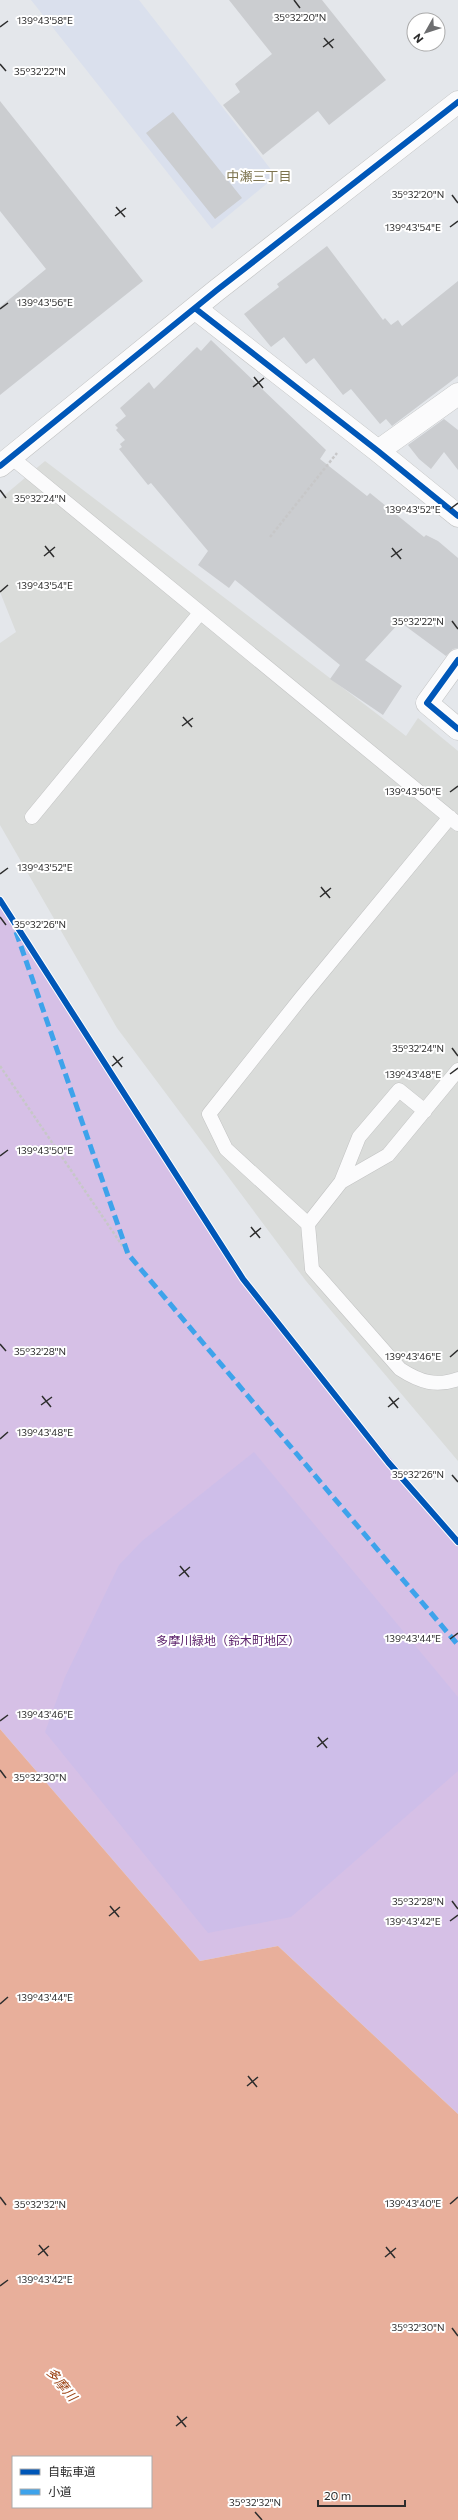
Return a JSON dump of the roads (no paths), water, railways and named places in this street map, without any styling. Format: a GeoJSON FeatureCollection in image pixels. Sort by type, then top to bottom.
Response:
{"type":"FeatureCollection","features":[{"type":"Feature","properties":{"kind":"street"},"geometry":{"type":"LineString","coordinates":[[6,461],[458,102]]}},
{"type":"Feature","properties":{"kind":"street"},"geometry":{"type":"LineString","coordinates":[[196,309],[354,432],[458,516]]}},
{"type":"Feature","properties":{"kind":"street"},"geometry":{"type":"LineString","coordinates":[[378,451],[458,394]]}},
{"type":"Feature","properties":{"kind":"street"},"geometry":{"type":"LineString","coordinates":[[458,660],[427,703],[458,729]]}},
{"type":"Feature","properties":{"kind":"lane"},"geometry":{"type":"LineString","coordinates":[[6,461],[200,613],[454,821],[301,998],[209,1114],[226,1149],[308,1224]]}},
{"type":"Feature","properties":{"kind":"lane"},"geometry":{"type":"LineString","coordinates":[[32,817],[200,613]]}},
{"type":"Feature","properties":{"kind":"lane"},"geometry":{"type":"LineString","coordinates":[[340,1182],[388,1155],[458,1070]]}},
{"type":"Feature","properties":{"kind":"lane"},"geometry":{"type":"LineString","coordinates":[[424,1111],[399,1090],[359,1137],[340,1182],[308,1224],[312,1269],[400,1369],[416,1379],[431,1383],[444,1384],[458,1379]]}},
{"type":"Feature","properties":{"kind":"water","name":"多摩川"},"geometry":{"type":"Polygon","coordinates":[[[0,1729],[200,1961],[278,1946],[458,2114],[458,2520],[0,2520],[0,1729]]]}},
{"type":"Feature","properties":{"kind":"district","name":"中瀬三丁目"},"geometry":{"type":"Point","coordinates":[259,176]}},
{"type":"Feature","properties":{"kind":"park label","name":"多摩川緑地（鈴木町地区）"},"geometry":{"type":"Point","coordinates":[228,1640]}}]}
